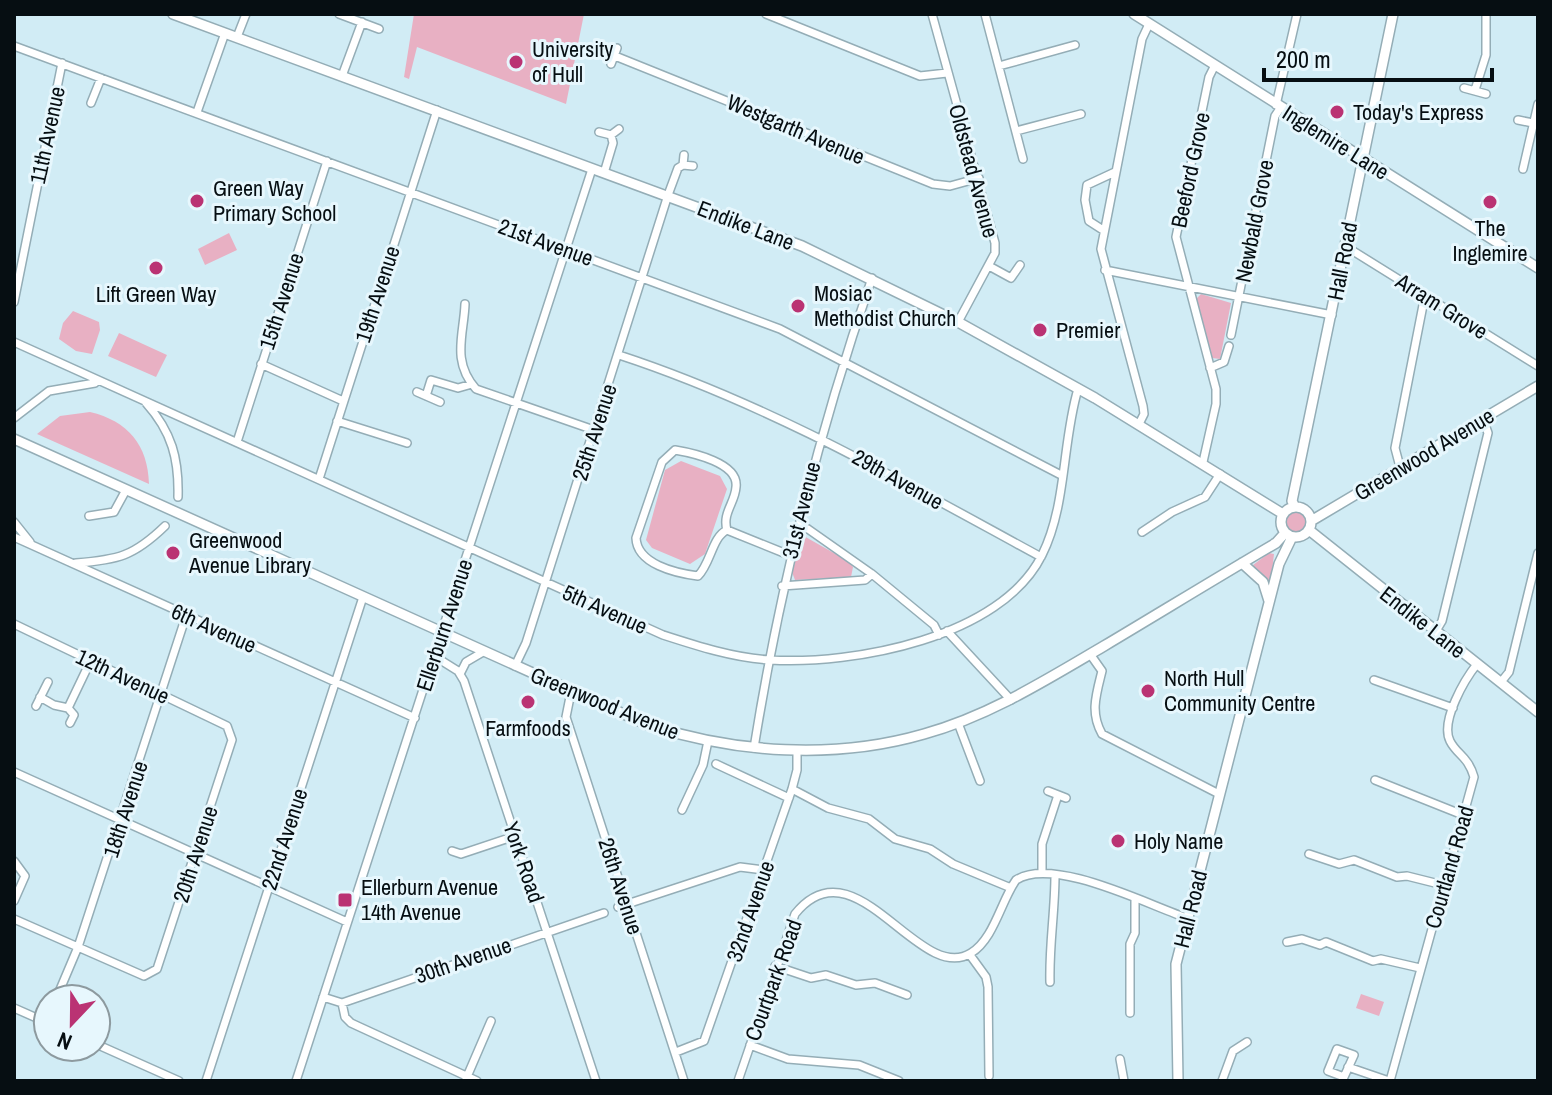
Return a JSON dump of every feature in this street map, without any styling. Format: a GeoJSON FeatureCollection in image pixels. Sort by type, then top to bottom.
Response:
{"type":"FeatureCollection","features":[{"type":"Feature","properties":{"kind":"street","name":"Endike Lane"},"geometry":{"type":"LineString","coordinates":[[173,14],[802,246],[958,322],[1139,424],[1283,514]]}},
{"type":"Feature","properties":{"kind":"street"},"geometry":{"type":"LineString","coordinates":[[237,37],[246,14]]}},
{"type":"Feature","properties":{"kind":"street"},"geometry":{"type":"LineString","coordinates":[[339,14],[379,29]]}},
{"type":"Feature","properties":{"kind":"street"},"geometry":{"type":"LineString","coordinates":[[766,14],[920,76],[947,73]]}},
{"type":"Feature","properties":{"kind":"street","name":"Oldstead Avenue"},"geometry":{"type":"LineString","coordinates":[[932,14],[995,243],[995,253],[989,266],[958,322]]}},
{"type":"Feature","properties":{"kind":"street"},"geometry":{"type":"LineString","coordinates":[[985,14],[1023,159]]}},
{"type":"Feature","properties":{"kind":"street","name":"Inglemire Lane"},"geometry":{"type":"LineString","coordinates":[[1134,14],[1538,268]]}},
{"type":"Feature","properties":{"kind":"street","name":"Newbald Grove"},"geometry":{"type":"LineString","coordinates":[[1231,335],[1297,14]]}},
{"type":"Feature","properties":{"kind":"street","name":"Hall Road"},"geometry":{"type":"LineString","coordinates":[[1295,507],[1292,501],[1393,14]]}},
{"type":"Feature","properties":{"kind":"street"},"geometry":{"type":"LineString","coordinates":[[1475,90],[1486,55],[1486,14]]}},
{"type":"Feature","properties":{"kind":"street"},"geometry":{"type":"LineString","coordinates":[[342,76],[362,22]]}},
{"type":"Feature","properties":{"kind":"street"},"geometry":{"type":"LineString","coordinates":[[1139,424],[1144,414],[1143,406],[1101,249],[1142,39],[1149,24]]}},
{"type":"Feature","properties":{"kind":"street"},"geometry":{"type":"LineString","coordinates":[[197,112],[225,33]]}},
{"type":"Feature","properties":{"kind":"street"},"geometry":{"type":"LineString","coordinates":[[999,66],[1075,45]]}},
{"type":"Feature","properties":{"kind":"street","name":"21st Avenue"},"geometry":{"type":"LineString","coordinates":[[14,46],[780,329],[1061,475]]}},
{"type":"Feature","properties":{"kind":"street","name":"Westgarth Avenue"},"geometry":{"type":"LineString","coordinates":[[614,56],[933,184],[950,186],[979,178]]}},
{"type":"Feature","properties":{"kind":"street","name":"11th Avenue"},"geometry":{"type":"LineString","coordinates":[[14,302],[18,253],[62,63]]}},
{"type":"Feature","properties":{"kind":"street","name":"Beeford Grove"},"geometry":{"type":"LineString","coordinates":[[1210,368],[1176,237],[1209,77],[1215,65]]}},
{"type":"Feature","properties":{"kind":"street"},"geometry":{"type":"LineString","coordinates":[[91,103],[101,78]]}},
{"type":"Feature","properties":{"kind":"street"},"geometry":{"type":"LineString","coordinates":[[1464,88],[1486,94]]}},
{"type":"Feature","properties":{"kind":"street"},"geometry":{"type":"LineString","coordinates":[[1523,169],[1538,104]]}},
{"type":"Feature","properties":{"kind":"street","name":"19th Avenue"},"geometry":{"type":"LineString","coordinates":[[319,479],[437,110]]}},
{"type":"Feature","properties":{"kind":"street"},"geometry":{"type":"LineString","coordinates":[[1016,131],[1078,117]]}},
{"type":"Feature","properties":{"kind":"street"},"geometry":{"type":"LineString","coordinates":[[1518,120],[1533,123]]}},
{"type":"Feature","properties":{"kind":"street"},"geometry":{"type":"LineString","coordinates":[[611,135],[619,129]]}},
{"type":"Feature","properties":{"kind":"street"},"geometry":{"type":"LineString","coordinates":[[599,132],[611,135]]}},
{"type":"Feature","properties":{"kind":"street"},"geometry":{"type":"LineString","coordinates":[[604,173],[613,143],[611,135]]}},
{"type":"Feature","properties":{"kind":"street","name":"25th Avenue"},"geometry":{"type":"LineString","coordinates":[[515,666],[619,355],[668,195],[684,160],[693,166]]}},
{"type":"Feature","properties":{"kind":"street","name":"15th Avenue"},"geometry":{"type":"LineString","coordinates":[[237,442],[327,161]]}},
{"type":"Feature","properties":{"kind":"street","name":"Ellerburn Avenue"},"geometry":{"type":"LineString","coordinates":[[296,1081],[592,169]]}},
{"type":"Feature","properties":{"kind":"street"},"geometry":{"type":"LineString","coordinates":[[1103,230],[1089,221],[1085,200],[1087,185],[1115,172]]}},
{"type":"Feature","properties":{"kind":"street","name":"Arram Grove"},"geometry":{"type":"LineString","coordinates":[[1345,246],[1538,366]]}},
{"type":"Feature","properties":{"kind":"street"},"geometry":{"type":"LineString","coordinates":[[989,266],[1011,278],[1020,265]]}},
{"type":"Feature","properties":{"kind":"street"},"geometry":{"type":"LineString","coordinates":[[1105,270],[1332,315]]}},
{"type":"Feature","properties":{"kind":"street","name":"31st Avenue"},"geometry":{"type":"LineString","coordinates":[[754,748],[789,555],[819,436],[872,278]]}},
{"type":"Feature","properties":{"kind":"street"},"geometry":{"type":"LineString","coordinates":[[1400,467],[1395,448],[1425,295]]}},
{"type":"Feature","properties":{"kind":"street"},"geometry":{"type":"LineString","coordinates":[[465,304],[458,342],[472,384]]}},
{"type":"Feature","properties":{"kind":"street","name":"5th Avenue"},"geometry":{"type":"LineString","coordinates":[[14,342],[663,635],[718,651],[768,660],[870,654],[943,633],[989,610],[1019,583],[1041,557],[1061,475],[1070,414],[1078,389]]}},
{"type":"Feature","properties":{"kind":"street"},"geometry":{"type":"LineString","coordinates":[[1203,462],[1216,404],[1210,368],[1224,362],[1229,346]]}},
{"type":"Feature","properties":{"kind":"street","name":"29th Avenue"},"geometry":{"type":"LineString","coordinates":[[619,355],[680,375],[819,436],[1041,557]]}},
{"type":"Feature","properties":{"kind":"street"},"geometry":{"type":"LineString","coordinates":[[261,364],[343,401]]}},
{"type":"Feature","properties":{"kind":"street"},"geometry":{"type":"LineString","coordinates":[[64,387],[66,366]]}},
{"type":"Feature","properties":{"kind":"street"},"geometry":{"type":"LineString","coordinates":[[14,418],[33,400],[64,387],[95,383],[97,380]]}},
{"type":"Feature","properties":{"kind":"street"},"geometry":{"type":"LineString","coordinates":[[426,396],[431,380],[458,388],[472,384],[594,430]]}},
{"type":"Feature","properties":{"kind":"street","name":"Greenwood Avenue"},"geometry":{"type":"LineString","coordinates":[[1310,526],[1400,467],[1538,386]]}},
{"type":"Feature","properties":{"kind":"street"},"geometry":{"type":"LineString","coordinates":[[417,392],[440,402]]}},
{"type":"Feature","properties":{"kind":"street"},"geometry":{"type":"LineString","coordinates":[[142,398],[165,429],[179,464],[178,497]]}},
{"type":"Feature","properties":{"kind":"street"},"geometry":{"type":"LineString","coordinates":[[165,429],[177,414]]}},
{"type":"Feature","properties":{"kind":"street"},"geometry":{"type":"LineString","coordinates":[[1436,631],[1442,621],[1488,433],[1483,419]]}},
{"type":"Feature","properties":{"kind":"street"},"geometry":{"type":"LineString","coordinates":[[337,421],[407,443]]}},
{"type":"Feature","properties":{"kind":"street","name":"Greenwood Avenue"},"geometry":{"type":"LineString","coordinates":[[14,439],[648,725],[708,741],[754,748],[797,750],[872,745],[922,735],[958,723],[1011,700],[1288,535]]}},
{"type":"Feature","properties":{"kind":"street"},"geometry":{"type":"LineString","coordinates":[[670,452],[686,452],[726,467],[735,475],[736,486],[725,520],[727,530],[719,536],[707,566],[698,576],[684,574],[643,557],[637,549],[636,538],[658,473],[670,452]]}},
{"type":"Feature","properties":{"kind":"street"},"geometry":{"type":"LineString","coordinates":[[1142,532],[1172,512],[1205,497],[1220,474]]}},
{"type":"Feature","properties":{"kind":"street"},"geometry":{"type":"LineString","coordinates":[[89,516],[114,512],[126,490]]}},
{"type":"Feature","properties":{"kind":"street"},"geometry":{"type":"LineString","coordinates":[[1295,507],[1308,514],[1310,526],[1288,535],[1281,521],[1283,514],[1295,507]]}},
{"type":"Feature","properties":{"kind":"street"},"geometry":{"type":"LineString","coordinates":[[14,522],[32,545]]}},
{"type":"Feature","properties":{"kind":"street"},"geometry":{"type":"LineString","coordinates":[[74,563],[109,561],[144,547],[165,526]]}},
{"type":"Feature","properties":{"kind":"street","name":"Endike Lane"},"geometry":{"type":"LineString","coordinates":[[1310,526],[1538,712]]}},
{"type":"Feature","properties":{"kind":"street"},"geometry":{"type":"LineString","coordinates":[[797,527],[808,529],[872,574],[943,633],[1011,700]]}},
{"type":"Feature","properties":{"kind":"street"},"geometry":{"type":"LineString","coordinates":[[727,530],[789,555]]}},
{"type":"Feature","properties":{"kind":"street","name":"Hall Road"},"geometry":{"type":"LineString","coordinates":[[1178,1081],[1176,964],[1288,535]]}},
{"type":"Feature","properties":{"kind":"street","name":"6th Avenue"},"geometry":{"type":"LineString","coordinates":[[14,537],[415,718]]}},
{"type":"Feature","properties":{"kind":"street"},"geometry":{"type":"LineString","coordinates":[[1501,682],[1509,672],[1538,553]]}},
{"type":"Feature","properties":{"kind":"street"},"geometry":{"type":"LineString","coordinates":[[109,561],[110,579]]}},
{"type":"Feature","properties":{"kind":"street"},"geometry":{"type":"LineString","coordinates":[[1242,563],[1263,582],[1269,601]]}},
{"type":"Feature","properties":{"kind":"street"},"geometry":{"type":"LineString","coordinates":[[782,586],[865,580],[872,574]]}},
{"type":"Feature","properties":{"kind":"street","name":"22nd Avenue"},"geometry":{"type":"LineString","coordinates":[[206,1081],[363,597]]}},
{"type":"Feature","properties":{"kind":"street","name":"18th Avenue"},"geometry":{"type":"LineString","coordinates":[[63,983],[121,820],[186,616]]}},
{"type":"Feature","properties":{"kind":"street","name":"12th Avenue"},"geometry":{"type":"LineString","coordinates":[[14,624],[163,694],[231,730]]}},
{"type":"Feature","properties":{"kind":"street"},"geometry":{"type":"LineString","coordinates":[[434,656],[460,674],[466,662],[483,652]]}},
{"type":"Feature","properties":{"kind":"street"},"geometry":{"type":"LineString","coordinates":[[1090,654],[1102,671],[1094,706],[1095,722],[1102,734],[1219,794]]}},
{"type":"Feature","properties":{"kind":"street"},"geometry":{"type":"LineString","coordinates":[[68,708],[91,660]]}},
{"type":"Feature","properties":{"kind":"street","name":"Courtland Road"},"geometry":{"type":"LineString","coordinates":[[1389,1081],[1474,777],[1469,760],[1450,741],[1448,729],[1463,681],[1477,664]]}},
{"type":"Feature","properties":{"kind":"street","name":"York Road"},"geometry":{"type":"LineString","coordinates":[[460,674],[596,1081]]}},
{"type":"Feature","properties":{"kind":"street"},"geometry":{"type":"LineString","coordinates":[[1374,680],[1453,708]]}},
{"type":"Feature","properties":{"kind":"street"},"geometry":{"type":"LineString","coordinates":[[36,706],[48,682]]}},
{"type":"Feature","properties":{"kind":"street","name":"26th Avenue"},"geometry":{"type":"LineString","coordinates":[[571,692],[566,717],[684,1081]]}},
{"type":"Feature","properties":{"kind":"street"},"geometry":{"type":"LineString","coordinates":[[40,697],[68,708],[74,715],[70,723]]}},
{"type":"Feature","properties":{"kind":"street"},"geometry":{"type":"LineString","coordinates":[[958,723],[980,781]]}},
{"type":"Feature","properties":{"kind":"street","name":"20th Avenue"},"geometry":{"type":"LineString","coordinates":[[78,947],[144,976],[152,975],[157,969],[232,740],[231,730]]}},
{"type":"Feature","properties":{"kind":"street"},"geometry":{"type":"LineString","coordinates":[[682,810],[703,765],[708,741]]}},
{"type":"Feature","properties":{"kind":"street","name":"32nd Avenue"},"geometry":{"type":"LineString","coordinates":[[676,1052],[704,1041],[790,794],[797,770],[797,750]]}},
{"type":"Feature","properties":{"kind":"street"},"geometry":{"type":"LineString","coordinates":[[721,764],[790,794],[869,819],[895,839],[930,849],[953,864],[1011,888]]}},
{"type":"Feature","properties":{"kind":"street"},"geometry":{"type":"LineString","coordinates":[[14,772],[347,922]]}},
{"type":"Feature","properties":{"kind":"street"},"geometry":{"type":"LineString","coordinates":[[1375,780],[1463,815]]}},
{"type":"Feature","properties":{"kind":"street"},"geometry":{"type":"LineString","coordinates":[[1042,872],[1042,844],[1062,796],[1048,791]]}},
{"type":"Feature","properties":{"kind":"street"},"geometry":{"type":"LineString","coordinates":[[452,851],[461,854],[515,836]]}},
{"type":"Feature","properties":{"kind":"street"},"geometry":{"type":"LineString","coordinates":[[1309,854],[1339,864],[1354,860],[1397,877],[1407,876],[1443,885]]}},
{"type":"Feature","properties":{"kind":"street"},"geometry":{"type":"LineString","coordinates":[[14,861],[23,868],[25,876],[14,901]]}},
{"type":"Feature","properties":{"kind":"street"},"geometry":{"type":"LineString","coordinates":[[618,907],[740,867],[764,870]]}},
{"type":"Feature","properties":{"kind":"street"},"geometry":{"type":"LineString","coordinates":[[989,1076],[988,987],[986,977],[970,955],[980,946],[1011,888],[1023,876],[1042,872],[1055,875],[1187,918]]}},
{"type":"Feature","properties":{"kind":"street"},"geometry":{"type":"LineString","coordinates":[[1050,982],[1049,938],[1054,925],[1055,875]]}},
{"type":"Feature","properties":{"kind":"street","name":"Courtpark Road"},"geometry":{"type":"LineString","coordinates":[[738,1081],[775,966],[795,914],[804,903],[824,893],[848,894],[943,956],[970,955]]}},
{"type":"Feature","properties":{"kind":"street"},"geometry":{"type":"LineString","coordinates":[[1130,1013],[1130,944],[1135,933],[1135,899]]}},
{"type":"Feature","properties":{"kind":"street","name":"30th Avenue"},"geometry":{"type":"LineString","coordinates":[[342,1003],[604,913]]}},
{"type":"Feature","properties":{"kind":"street"},"geometry":{"type":"LineString","coordinates":[[14,919],[78,947]]}},
{"type":"Feature","properties":{"kind":"street"},"geometry":{"type":"LineString","coordinates":[[1287,942],[1302,939],[1320,945],[1326,942],[1373,961],[1381,959],[1420,968]]}},
{"type":"Feature","properties":{"kind":"street"},"geometry":{"type":"LineString","coordinates":[[775,966],[811,978],[826,975],[856,985],[875,983],[907,995]]}},
{"type":"Feature","properties":{"kind":"street"},"geometry":{"type":"LineString","coordinates":[[323,997],[342,1003],[345,1017],[351,1023],[466,1079],[477,1081]]}},
{"type":"Feature","properties":{"kind":"street"},"geometry":{"type":"LineString","coordinates":[[466,1079],[491,1021]]}},
{"type":"Feature","properties":{"kind":"street"},"geometry":{"type":"LineString","coordinates":[[1222,1081],[1233,1051],[1247,1042]]}},
{"type":"Feature","properties":{"kind":"street"},"geometry":{"type":"LineString","coordinates":[[750,1045],[788,1059],[859,1065],[899,1081]]}},
{"type":"Feature","properties":{"kind":"street"},"geometry":{"type":"LineString","coordinates":[[112,1051],[179,1081]]}},
{"type":"Feature","properties":{"kind":"street"},"geometry":{"type":"LineString","coordinates":[[1120,1059],[1124,1081]]}},
{"type":"Feature","properties":{"kind":"street"},"geometry":{"type":"LineString","coordinates":[[1348,1067],[1389,1081]]}},
{"type":"Feature","properties":{"kind":"shaded area","name":"University of Hull"},"geometry":{"type":"Polygon","coordinates":[[[414,14],[584,14],[566,104],[417,47],[409,79],[404,77],[414,14]]]}},
{"type":"Feature","properties":{"kind":"shaded area"},"geometry":{"type":"Polygon","coordinates":[[[229,233],[237,250],[205,265],[198,249],[229,233]]]}},
{"type":"Feature","properties":{"kind":"shaded area"},"geometry":{"type":"Polygon","coordinates":[[[1201,294],[1231,303],[1220,359],[1212,358],[1196,299],[1201,294]]]}},
{"type":"Feature","properties":{"kind":"shaded area"},"geometry":{"type":"Polygon","coordinates":[[[73,311],[99,322],[100,330],[92,354],[76,351],[59,339],[63,323],[73,311]]]}},
{"type":"Feature","properties":{"kind":"shaded area"},"geometry":{"type":"Polygon","coordinates":[[[119,333],[167,355],[156,377],[108,356],[119,333]]]}},
{"type":"Feature","properties":{"kind":"shaded area"},"geometry":{"type":"Polygon","coordinates":[[[90,412],[115,422],[133,437],[145,458],[149,484],[37,434],[60,416],[90,412]]]}},
{"type":"Feature","properties":{"kind":"shaded area"},"geometry":{"type":"Polygon","coordinates":[[[681,461],[720,476],[727,489],[705,554],[690,564],[652,548],[646,540],[665,470],[681,461]]]}},
{"type":"Feature","properties":{"kind":"shaded area"},"geometry":{"type":"Polygon","coordinates":[[[1296,512],[1303,515],[1306,522],[1303,529],[1296,532],[1289,529],[1286,522],[1289,515],[1296,512]]]}},
{"type":"Feature","properties":{"kind":"shaded area"},"geometry":{"type":"Polygon","coordinates":[[[802,535],[848,561],[853,567],[851,577],[795,580],[792,572],[802,535]]]}},
{"type":"Feature","properties":{"kind":"shaded area"},"geometry":{"type":"Polygon","coordinates":[[[1269,553],[1274,554],[1270,590],[1253,565],[1269,553]]]}},
{"type":"Feature","properties":{"kind":"shaded area"},"geometry":{"type":"Polygon","coordinates":[[[1361,994],[1384,1002],[1379,1016],[1356,1008],[1361,994]]]}},
{"type":"Feature","properties":{"kind":"place","name":"University of Hull"},"geometry":{"type":"Point","coordinates":[516,62]}},
{"type":"Feature","properties":{"kind":"place","name":"Today's Express"},"geometry":{"type":"Point","coordinates":[1337,112]}},
{"type":"Feature","properties":{"kind":"place","name":"Green Way Primary School"},"geometry":{"type":"Point","coordinates":[197,201]}},
{"type":"Feature","properties":{"kind":"place","name":"The Inglemire"},"geometry":{"type":"Point","coordinates":[1490,202]}},
{"type":"Feature","properties":{"kind":"place","name":"Lift Green Way"},"geometry":{"type":"Point","coordinates":[156,268]}},
{"type":"Feature","properties":{"kind":"place","name":"Mosiac Methodist Church"},"geometry":{"type":"Point","coordinates":[798,306]}},
{"type":"Feature","properties":{"kind":"place","name":"Premier"},"geometry":{"type":"Point","coordinates":[1040,330]}},
{"type":"Feature","properties":{"kind":"place","name":"Greenwood Avenue Library"},"geometry":{"type":"Point","coordinates":[173,553]}},
{"type":"Feature","properties":{"kind":"place","name":"North Hull Community Centre"},"geometry":{"type":"Point","coordinates":[1148,691]}},
{"type":"Feature","properties":{"kind":"place","name":"Farmfoods"},"geometry":{"type":"Point","coordinates":[528,702]}},
{"type":"Feature","properties":{"kind":"place","name":"Holy Name"},"geometry":{"type":"Point","coordinates":[1118,841]}},
{"type":"Feature","properties":{"kind":"place","name":"Ellerburn Avenue 14th Avenue"},"geometry":{"type":"Point","coordinates":[345,900]}}]}
